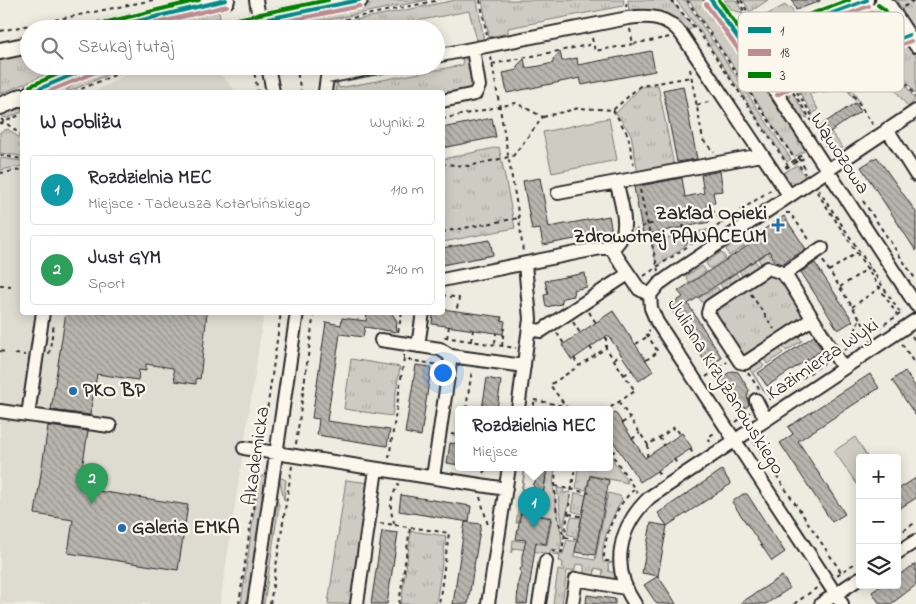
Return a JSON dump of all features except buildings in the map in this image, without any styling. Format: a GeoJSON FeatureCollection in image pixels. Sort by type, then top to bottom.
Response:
{"type":"FeatureCollection","features":[{"type":"Feature","properties":{"kind":"main road"},"geometry":{"type":"LineString","coordinates":[[142,20],[226,0]]}},
{"type":"Feature","properties":{"kind":"main road"},"geometry":{"type":"LineString","coordinates":[[276,20],[359,0]]}},
{"type":"Feature","properties":{"kind":"main road"},"geometry":{"type":"LineString","coordinates":[[0,51],[20,47]]}},
{"type":"Feature","properties":{"kind":"main road"},"geometry":{"type":"LineString","coordinates":[[37,90],[73,75]]}},
{"type":"Feature","properties":{"kind":"main road"},"geometry":{"type":"LineString","coordinates":[[3,114],[20,99]]}},
{"type":"Feature","properties":{"kind":"street"},"geometry":{"type":"LineString","coordinates":[[256,0],[259,20]]}},
{"type":"Feature","properties":{"kind":"street","name":"Wąwozowa"},"geometry":{"type":"LineString","coordinates":[[710,0],[738,39]]}},
{"type":"Feature","properties":{"kind":"street"},"geometry":{"type":"LineString","coordinates":[[836,12],[867,0]]}},
{"type":"Feature","properties":{"kind":"street"},"geometry":{"type":"LineString","coordinates":[[882,0],[894,12]]}},
{"type":"Feature","properties":{"kind":"street"},"geometry":{"type":"LineString","coordinates":[[445,54],[628,18],[644,16],[668,20],[682,35],[762,154],[775,174],[788,201]]}},
{"type":"Feature","properties":{"kind":"street"},"geometry":{"type":"LineString","coordinates":[[904,27],[916,46]]}},
{"type":"Feature","properties":{"kind":"street"},"geometry":{"type":"LineString","coordinates":[[904,37],[909,35]]}},
{"type":"Feature","properties":{"kind":"street"},"geometry":{"type":"LineString","coordinates":[[445,100],[475,94],[480,86],[473,49]]}},
{"type":"Feature","properties":{"kind":"street"},"geometry":{"type":"LineString","coordinates":[[270,75],[273,90]]}},
{"type":"Feature","properties":{"kind":"street"},"geometry":{"type":"LineString","coordinates":[[325,90],[327,77],[337,75]]}},
{"type":"Feature","properties":{"kind":"street","name":"Wąwozowa"},"geometry":{"type":"LineString","coordinates":[[776,92],[826,171],[916,305]]}},
{"type":"Feature","properties":{"kind":"street","name":"Juliana Krzyżanowskiego"},"geometry":{"type":"LineString","coordinates":[[839,599],[659,325],[651,308],[650,295],[664,280],[812,185],[826,171],[881,129],[909,113]]}},
{"type":"Feature","properties":{"kind":"street"},"geometry":{"type":"LineString","coordinates":[[881,129],[916,175]]}},
{"type":"Feature","properties":{"kind":"street"},"geometry":{"type":"LineString","coordinates":[[558,194],[617,183],[638,182],[762,154]]}},
{"type":"Feature","properties":{"kind":"street"},"geometry":{"type":"LineString","coordinates":[[445,279],[611,248],[621,241],[624,233],[617,183]]}},
{"type":"Feature","properties":{"kind":"street"},"geometry":{"type":"LineString","coordinates":[[611,248],[633,277],[639,289],[650,295]]}},
{"type":"Feature","properties":{"kind":"street"},"geometry":{"type":"LineString","coordinates":[[788,270],[819,249]]}},
{"type":"Feature","properties":{"kind":"street"},"geometry":{"type":"LineString","coordinates":[[518,406],[529,329],[525,264]]}},
{"type":"Feature","properties":{"kind":"street"},"geometry":{"type":"LineString","coordinates":[[812,319],[745,363],[738,359],[708,313],[710,306],[768,268],[780,272],[788,279],[843,368]]}},
{"type":"Feature","properties":{"kind":"street"},"geometry":{"type":"LineString","coordinates":[[529,329],[541,331],[633,277]]}},
{"type":"Feature","properties":{"kind":"street"},"geometry":{"type":"LineString","coordinates":[[28,415],[35,353],[42,315]]}},
{"type":"Feature","properties":{"kind":"street","name":"Akademicka"},"geometry":{"type":"LineString","coordinates":[[254,604],[296,315]]}},
{"type":"Feature","properties":{"kind":"street"},"geometry":{"type":"LineString","coordinates":[[418,346],[423,315]]}},
{"type":"Feature","properties":{"kind":"street","name":"Kazimierza Wyki"},"geometry":{"type":"LineString","coordinates":[[634,604],[625,588],[620,571],[624,536],[633,516],[644,503],[906,326]]}},
{"type":"Feature","properties":{"kind":"street"},"geometry":{"type":"LineString","coordinates":[[381,340],[440,349],[451,356],[524,366]]}},
{"type":"Feature","properties":{"kind":"street"},"geometry":{"type":"LineString","coordinates":[[433,477],[451,356]]}},
{"type":"Feature","properties":{"kind":"street"},"geometry":{"type":"LineString","coordinates":[[760,403],[766,420]]}},
{"type":"Feature","properties":{"kind":"street"},"geometry":{"type":"LineString","coordinates":[[0,411],[110,426]]}},
{"type":"Feature","properties":{"kind":"street"},"geometry":{"type":"LineString","coordinates":[[244,448],[375,475],[433,477],[506,489]]}},
{"type":"Feature","properties":{"kind":"street"},"geometry":{"type":"LineString","coordinates":[[488,604],[508,471]]}},
{"type":"Feature","properties":{"kind":"street"},"geometry":{"type":"LineString","coordinates":[[357,604],[375,475]]}},
{"type":"Feature","properties":{"kind":"street"},"geometry":{"type":"LineString","coordinates":[[901,550],[916,540]]}},
{"type":"Feature","properties":{"kind":"street"},"geometry":{"type":"LineString","coordinates":[[539,604],[546,561]]}},
{"type":"Feature","properties":{"kind":"street"},"geometry":{"type":"LineString","coordinates":[[572,604],[576,579],[625,588]]}},
{"type":"Feature","properties":{"kind":"street"},"geometry":{"type":"LineString","coordinates":[[822,604],[839,599],[854,581]]}},
{"type":"Feature","properties":{"kind":"path"},"geometry":{"type":"LineString","coordinates":[[54,20],[152,0]]}},
{"type":"Feature","properties":{"kind":"path"},"geometry":{"type":"LineString","coordinates":[[342,20],[440,0]]}},
{"type":"Feature","properties":{"kind":"path"},"geometry":{"type":"LineString","coordinates":[[480,0],[519,218],[525,264]]}},
{"type":"Feature","properties":{"kind":"path"},"geometry":{"type":"LineString","coordinates":[[627,0],[633,44]]}},
{"type":"Feature","properties":{"kind":"path"},"geometry":{"type":"LineString","coordinates":[[672,0],[699,32],[738,90]]}},
{"type":"Feature","properties":{"kind":"path"},"geometry":{"type":"LineString","coordinates":[[687,0],[738,76]]}},
{"type":"Feature","properties":{"kind":"path"},"geometry":{"type":"LineString","coordinates":[[741,0],[748,12]]}},
{"type":"Feature","properties":{"kind":"path"},"geometry":{"type":"LineString","coordinates":[[907,5],[914,0]]}},
{"type":"Feature","properties":{"kind":"path"},"geometry":{"type":"LineString","coordinates":[[590,26],[595,51],[682,35]]}},
{"type":"Feature","properties":{"kind":"path"},"geometry":{"type":"LineString","coordinates":[[0,31],[20,27]]}},
{"type":"Feature","properties":{"kind":"path"},"geometry":{"type":"LineString","coordinates":[[492,64],[594,44]]}},
{"type":"Feature","properties":{"kind":"path"},"geometry":{"type":"LineString","coordinates":[[689,62],[704,140],[723,162]]}},
{"type":"Feature","properties":{"kind":"path"},"geometry":{"type":"LineString","coordinates":[[79,90],[115,75]]}},
{"type":"Feature","properties":{"kind":"path"},"geometry":{"type":"LineString","coordinates":[[255,75],[258,90]]}},
{"type":"Feature","properties":{"kind":"path"},"geometry":{"type":"LineString","coordinates":[[298,75],[301,90]]}},
{"type":"Feature","properties":{"kind":"path"},"geometry":{"type":"LineString","coordinates":[[445,164],[469,166],[508,158],[516,154],[544,117],[579,108],[613,110],[640,86],[691,77]]}},
{"type":"Feature","properties":{"kind":"path"},"geometry":{"type":"LineString","coordinates":[[904,80],[916,98]]}},
{"type":"Feature","properties":{"kind":"path"},"geometry":{"type":"LineString","coordinates":[[739,92],[787,164]]}},
{"type":"Feature","properties":{"kind":"path"},"geometry":{"type":"LineString","coordinates":[[749,92],[882,287],[916,342]]}},
{"type":"Feature","properties":{"kind":"path"},"geometry":{"type":"LineString","coordinates":[[799,92],[839,161]]}},
{"type":"Feature","properties":{"kind":"path"},"geometry":{"type":"LineString","coordinates":[[853,92],[881,129]]}},
{"type":"Feature","properties":{"kind":"path"},"geometry":{"type":"LineString","coordinates":[[697,105],[724,99]]}},
{"type":"Feature","properties":{"kind":"path"},"geometry":{"type":"LineString","coordinates":[[445,118],[516,103],[544,117]]}},
{"type":"Feature","properties":{"kind":"path"},"geometry":{"type":"LineString","coordinates":[[613,110],[628,135],[656,268],[664,280]]}},
{"type":"Feature","properties":{"kind":"path"},"geometry":{"type":"LineString","coordinates":[[3,114],[20,114]]}},
{"type":"Feature","properties":{"kind":"path"},"geometry":{"type":"LineString","coordinates":[[0,118],[3,114]]}},
{"type":"Feature","properties":{"kind":"path"},"geometry":{"type":"LineString","coordinates":[[0,124],[3,114]]}},
{"type":"Feature","properties":{"kind":"path"},"geometry":{"type":"LineString","coordinates":[[3,114],[20,134]]}},
{"type":"Feature","properties":{"kind":"path"},"geometry":{"type":"LineString","coordinates":[[633,277],[656,268],[774,188],[769,180],[775,174],[787,164],[827,139]]}},
{"type":"Feature","properties":{"kind":"path"},"geometry":{"type":"LineString","coordinates":[[0,155],[20,159]]}},
{"type":"Feature","properties":{"kind":"path"},"geometry":{"type":"LineString","coordinates":[[0,174],[20,170]]}},
{"type":"Feature","properties":{"kind":"path"},"geometry":{"type":"LineString","coordinates":[[862,200],[916,280]]}},
{"type":"Feature","properties":{"kind":"path"},"geometry":{"type":"LineString","coordinates":[[788,201],[780,212],[790,213],[819,249],[829,271],[869,333]]}},
{"type":"Feature","properties":{"kind":"path"},"geometry":{"type":"LineString","coordinates":[[634,231],[646,225],[714,211],[722,223]]}},
{"type":"Feature","properties":{"kind":"path"},"geometry":{"type":"LineString","coordinates":[[682,217],[687,247]]}},
{"type":"Feature","properties":{"kind":"path"},"geometry":{"type":"LineString","coordinates":[[445,231],[519,218]]}},
{"type":"Feature","properties":{"kind":"path"},"geometry":{"type":"LineString","coordinates":[[829,271],[858,252]]}},
{"type":"Feature","properties":{"kind":"path"},"geometry":{"type":"LineString","coordinates":[[840,287],[869,268]]}},
{"type":"Feature","properties":{"kind":"path"},"geometry":{"type":"LineString","coordinates":[[744,284],[781,340]]}},
{"type":"Feature","properties":{"kind":"path"},"geometry":{"type":"LineString","coordinates":[[0,286],[11,286]]}},
{"type":"Feature","properties":{"kind":"path"},"geometry":{"type":"LineString","coordinates":[[852,307],[882,287]]}},
{"type":"Feature","properties":{"kind":"path"},"geometry":{"type":"LineString","coordinates":[[445,296],[459,298],[456,313]]}},
{"type":"Feature","properties":{"kind":"path"},"geometry":{"type":"LineString","coordinates":[[732,420],[734,423],[760,403],[899,314]]}},
{"type":"Feature","properties":{"kind":"path"},"geometry":{"type":"LineString","coordinates":[[850,346],[860,319]]}},
{"type":"Feature","properties":{"kind":"path"},"geometry":{"type":"LineString","coordinates":[[646,360],[658,352],[646,333],[659,325]]}},
{"type":"Feature","properties":{"kind":"path"},"geometry":{"type":"LineString","coordinates":[[447,338],[449,326]]}},
{"type":"Feature","properties":{"kind":"path"},"geometry":{"type":"LineString","coordinates":[[906,326],[916,337]]}},
{"type":"Feature","properties":{"kind":"path"},"geometry":{"type":"LineString","coordinates":[[906,326],[916,366]]}},
{"type":"Feature","properties":{"kind":"path"},"geometry":{"type":"LineString","coordinates":[[502,346],[504,328]]}},
{"type":"Feature","properties":{"kind":"path"},"geometry":{"type":"LineString","coordinates":[[471,341],[473,330]]}},
{"type":"Feature","properties":{"kind":"path"},"geometry":{"type":"LineString","coordinates":[[495,345],[496,334]]}},
{"type":"Feature","properties":{"kind":"path"},"geometry":{"type":"LineString","coordinates":[[636,344],[648,336]]}},
{"type":"Feature","properties":{"kind":"path"},"geometry":{"type":"LineString","coordinates":[[440,337],[519,348]]}},
{"type":"Feature","properties":{"kind":"path"},"geometry":{"type":"LineString","coordinates":[[606,337],[606,348],[635,391],[613,406]]}},
{"type":"Feature","properties":{"kind":"path"},"geometry":{"type":"LineString","coordinates":[[590,347],[595,355]]}},
{"type":"Feature","properties":{"kind":"path"},"geometry":{"type":"LineString","coordinates":[[565,406],[550,385],[606,348]]}},
{"type":"Feature","properties":{"kind":"path"},"geometry":{"type":"LineString","coordinates":[[0,351],[5,352]]}},
{"type":"Feature","properties":{"kind":"path"},"geometry":{"type":"LineString","coordinates":[[14,354],[35,353]]}},
{"type":"Feature","properties":{"kind":"path"},"geometry":{"type":"LineString","coordinates":[[614,359],[621,354]]}},
{"type":"Feature","properties":{"kind":"path"},"geometry":{"type":"LineString","coordinates":[[574,358],[579,366]]}},
{"type":"Feature","properties":{"kind":"path"},"geometry":{"type":"LineString","coordinates":[[389,458],[404,359]]}},
{"type":"Feature","properties":{"kind":"path"},"geometry":{"type":"LineString","coordinates":[[704,378],[738,359],[760,403]]}},
{"type":"Feature","properties":{"kind":"path"},"geometry":{"type":"LineString","coordinates":[[466,406],[472,370]]}},
{"type":"Feature","properties":{"kind":"path"},"geometry":{"type":"LineString","coordinates":[[624,375],[632,370]]}},
{"type":"Feature","properties":{"kind":"path"},"geometry":{"type":"LineString","coordinates":[[534,400],[565,406]]}},
{"type":"Feature","properties":{"kind":"path"},"geometry":{"type":"LineString","coordinates":[[619,402],[648,445],[646,457]]}},
{"type":"Feature","properties":{"kind":"path"},"geometry":{"type":"LineString","coordinates":[[622,423],[630,418]]}},
{"type":"Feature","properties":{"kind":"path"},"geometry":{"type":"LineString","coordinates":[[648,445],[675,427],[680,434]]}},
{"type":"Feature","properties":{"kind":"path"},"geometry":{"type":"LineString","coordinates":[[632,438],[640,434]]}},
{"type":"Feature","properties":{"kind":"path"},"geometry":{"type":"LineString","coordinates":[[754,436],[754,442],[854,581]]}},
{"type":"Feature","properties":{"kind":"path"},"geometry":{"type":"LineString","coordinates":[[659,438],[664,445]]}},
{"type":"Feature","properties":{"kind":"path"},"geometry":{"type":"LineString","coordinates":[[613,450],[618,448]]}},
{"type":"Feature","properties":{"kind":"path"},"geometry":{"type":"LineString","coordinates":[[690,449],[694,455]]}},
{"type":"Feature","properties":{"kind":"path"},"geometry":{"type":"LineString","coordinates":[[613,456],[644,503]]}},
{"type":"Feature","properties":{"kind":"path"},"geometry":{"type":"LineString","coordinates":[[674,460],[678,466]]}},
{"type":"Feature","properties":{"kind":"path"},"geometry":{"type":"LineString","coordinates":[[556,471],[554,486],[561,531],[565,537],[580,540]]}},
{"type":"Feature","properties":{"kind":"path"},"geometry":{"type":"LineString","coordinates":[[546,561],[552,550],[562,552],[575,471]]}},
{"type":"Feature","properties":{"kind":"path"},"geometry":{"type":"LineString","coordinates":[[657,471],[661,478]]}},
{"type":"Feature","properties":{"kind":"path"},"geometry":{"type":"LineString","coordinates":[[375,475],[399,484],[408,485]]}},
{"type":"Feature","properties":{"kind":"path"},"geometry":{"type":"LineString","coordinates":[[395,525],[389,510],[393,493],[399,484]]}},
{"type":"Feature","properties":{"kind":"path"},"geometry":{"type":"LineString","coordinates":[[554,486],[589,493]]}},
{"type":"Feature","properties":{"kind":"path"},"geometry":{"type":"LineString","coordinates":[[480,496],[488,525]]}},
{"type":"Feature","properties":{"kind":"path"},"geometry":{"type":"LineString","coordinates":[[569,514],[584,517]]}},
{"type":"Feature","properties":{"kind":"path"},"geometry":{"type":"LineString","coordinates":[[369,521],[449,533],[439,604]]}},
{"type":"Feature","properties":{"kind":"path"},"geometry":{"type":"LineString","coordinates":[[901,532],[916,522]]}},
{"type":"Feature","properties":{"kind":"path"},"geometry":{"type":"LineString","coordinates":[[398,604],[410,528]]}},
{"type":"Feature","properties":{"kind":"shaded area"},"geometry":{"type":"Polygon","coordinates":[[[125,75],[221,75],[234,90],[98,90],[125,75]]]}},
{"type":"Feature","properties":{"kind":"shaded area"},"geometry":{"type":"Polygon","coordinates":[[[20,134],[20,315],[264,315],[220,604],[0,604],[0,145],[20,134]]]}},
{"type":"Feature","properties":{"kind":"green space"},"geometry":{"type":"Polygon","coordinates":[[[387,0],[427,0],[328,20],[292,19],[387,0]]]}},
{"type":"Feature","properties":{"kind":"green space"},"geometry":{"type":"Polygon","coordinates":[[[456,0],[477,0],[484,41],[477,40],[469,11],[422,20],[355,20],[456,0]]]}},
{"type":"Feature","properties":{"kind":"green space"},"geometry":{"type":"Polygon","coordinates":[[[482,0],[624,0],[623,6],[508,28],[508,33],[489,37],[482,0]]]}},
{"type":"Feature","properties":{"kind":"green space"},"geometry":{"type":"Polygon","coordinates":[[[628,0],[670,0],[693,27],[686,32],[666,17],[654,11],[629,13],[628,0]]]}},
{"type":"Feature","properties":{"kind":"green space"},"geometry":{"type":"Polygon","coordinates":[[[676,0],[685,0],[738,80],[738,88],[698,28],[676,0]]]}},
{"type":"Feature","properties":{"kind":"green space"},"geometry":{"type":"Polygon","coordinates":[[[689,0],[703,0],[738,51],[738,73],[689,0]]]}},
{"type":"Feature","properties":{"kind":"green space"},"geometry":{"type":"Polygon","coordinates":[[[724,0],[736,0],[742,12],[732,10],[724,0]]]}},
{"type":"Feature","properties":{"kind":"green space"},"geometry":{"type":"Polygon","coordinates":[[[743,0],[768,0],[750,12],[743,0]]]}},
{"type":"Feature","properties":{"kind":"green space"},"geometry":{"type":"Polygon","coordinates":[[[896,0],[916,0],[916,36],[904,17],[904,12],[901,12],[903,10],[896,0]]]}},
{"type":"Feature","properties":{"kind":"green space"},"geometry":{"type":"Polygon","coordinates":[[[785,5],[788,8],[791,7],[793,12],[772,12],[785,5]]]}},
{"type":"Feature","properties":{"kind":"green space"},"geometry":{"type":"Polygon","coordinates":[[[219,12],[220,18],[210,20],[181,20],[219,12]]]}},
{"type":"Feature","properties":{"kind":"green space"},"geometry":{"type":"Polygon","coordinates":[[[904,46],[916,56],[916,95],[904,77],[904,46]]]}},
{"type":"Feature","properties":{"kind":"green space"},"geometry":{"type":"Polygon","coordinates":[[[20,53],[20,75],[45,75],[0,94],[0,57],[20,53]]]}},
{"type":"Feature","properties":{"kind":"green space"},"geometry":{"type":"Polygon","coordinates":[[[462,57],[470,62],[473,87],[469,91],[445,97],[445,90],[335,90],[337,81],[339,88],[409,75],[445,75],[445,68],[463,65],[462,57]]]}},
{"type":"Feature","properties":{"kind":"green space"},"geometry":{"type":"Polygon","coordinates":[[[89,75],[107,75],[72,90],[66,90],[89,75]]]}},
{"type":"Feature","properties":{"kind":"green space"},"geometry":{"type":"Polygon","coordinates":[[[658,85],[674,166],[638,174],[631,134],[616,113],[641,87],[658,85]]]}},
{"type":"Feature","properties":{"kind":"green space"},"geometry":{"type":"Polygon","coordinates":[[[904,85],[915,100],[908,107],[897,92],[904,92],[904,85]]]}},
{"type":"Feature","properties":{"kind":"green space"},"geometry":{"type":"Polygon","coordinates":[[[741,92],[746,92],[791,159],[787,162],[741,92]]]}},
{"type":"Feature","properties":{"kind":"green space"},"geometry":{"type":"Polygon","coordinates":[[[751,92],[766,92],[806,150],[794,157],[751,92]]]}},
{"type":"Feature","properties":{"kind":"green space"},"geometry":{"type":"Polygon","coordinates":[[[790,92],[792,92],[808,118],[799,116],[789,101],[790,92]]]}},
{"type":"Feature","properties":{"kind":"green space"},"geometry":{"type":"Polygon","coordinates":[[[799,92],[821,92],[809,94],[818,109],[813,114],[799,92]]]}},
{"type":"Feature","properties":{"kind":"green space"},"geometry":{"type":"Polygon","coordinates":[[[849,92],[853,92],[861,104],[859,106],[849,92]]]}},
{"type":"Feature","properties":{"kind":"green space"},"geometry":{"type":"Polygon","coordinates":[[[20,107],[20,113],[7,118],[3,117],[2,112],[20,107]]]}},
{"type":"Feature","properties":{"kind":"green space"},"geometry":{"type":"Polygon","coordinates":[[[609,118],[617,160],[552,173],[543,132],[609,118]]]}},
{"type":"Feature","properties":{"kind":"green space"},"geometry":{"type":"Polygon","coordinates":[[[824,123],[843,148],[836,149],[821,126],[824,123]]]}},
{"type":"Feature","properties":{"kind":"green space"},"geometry":{"type":"Polygon","coordinates":[[[8,129],[20,138],[20,156],[0,153],[0,132],[8,129]]]}},
{"type":"Feature","properties":{"kind":"green space"},"geometry":{"type":"Polygon","coordinates":[[[499,147],[515,228],[445,242],[445,159],[499,147]]]}},
{"type":"Feature","properties":{"kind":"green space"},"geometry":{"type":"Polygon","coordinates":[[[0,158],[20,161],[20,166],[0,170],[0,158]]]}},
{"type":"Feature","properties":{"kind":"green space"},"geometry":{"type":"Polygon","coordinates":[[[797,165],[807,179],[800,182],[788,182],[782,174],[797,165]]]}},
{"type":"Feature","properties":{"kind":"green space"},"geometry":{"type":"Polygon","coordinates":[[[711,229],[689,243],[687,234],[711,229]]]}},
{"type":"Feature","properties":{"kind":"green space"},"geometry":{"type":"Polygon","coordinates":[[[684,235],[685,246],[657,266],[651,241],[684,235]]]}},
{"type":"Feature","properties":{"kind":"green space"},"geometry":{"type":"Polygon","coordinates":[[[740,240],[745,246],[729,256],[726,249],[740,240]]]}},
{"type":"Feature","properties":{"kind":"green space"},"geometry":{"type":"Polygon","coordinates":[[[721,252],[726,258],[710,269],[706,263],[721,252]]]}},
{"type":"Feature","properties":{"kind":"green space"},"geometry":{"type":"Polygon","coordinates":[[[768,252],[778,268],[763,266],[758,259],[768,252]]]}},
{"type":"Feature","properties":{"kind":"green space"},"geometry":{"type":"Polygon","coordinates":[[[755,261],[760,268],[744,278],[739,271],[755,261]]]}},
{"type":"Feature","properties":{"kind":"green space"},"geometry":{"type":"Polygon","coordinates":[[[702,266],[706,271],[689,283],[686,276],[702,266]]]}},
{"type":"Feature","properties":{"kind":"green space"},"geometry":{"type":"Polygon","coordinates":[[[769,272],[783,278],[809,318],[746,359],[713,312],[714,308],[769,272]]]}},
{"type":"Feature","properties":{"kind":"green space"},"geometry":{"type":"Polygon","coordinates":[[[736,273],[741,281],[725,292],[720,284],[736,273]]]}},
{"type":"Feature","properties":{"kind":"green space"},"geometry":{"type":"Polygon","coordinates":[[[717,287],[721,294],[704,305],[699,298],[717,287]]]}},
{"type":"Feature","properties":{"kind":"green space"},"geometry":{"type":"Polygon","coordinates":[[[797,334],[802,341],[786,351],[781,344],[797,334]]]}},
{"type":"Feature","properties":{"kind":"green space"},"geometry":{"type":"Polygon","coordinates":[[[778,346],[783,353],[767,364],[763,357],[778,346]]]}},
{"type":"Feature","properties":{"kind":"green space"},"geometry":{"type":"Polygon","coordinates":[[[351,359],[400,367],[392,416],[344,409],[351,359]]]}},
{"type":"Feature","properties":{"kind":"green space"},"geometry":{"type":"Polygon","coordinates":[[[758,359],[764,366],[753,373],[767,396],[749,368],[749,365],[758,359]]]}},
{"type":"Feature","properties":{"kind":"green space"},"geometry":{"type":"Polygon","coordinates":[[[855,437],[866,454],[856,454],[856,483],[834,451],[855,437]]]}},
{"type":"Feature","properties":{"kind":"green space"},"geometry":{"type":"Polygon","coordinates":[[[613,460],[628,483],[590,475],[586,490],[576,488],[578,471],[613,471],[613,460]]]}},
{"type":"Feature","properties":{"kind":"green space"},"geometry":{"type":"Polygon","coordinates":[[[524,471],[521,503],[541,507],[547,471],[555,471],[553,486],[562,540],[560,550],[551,549],[550,554],[514,548],[512,553],[513,540],[547,545],[552,517],[520,512],[518,523],[516,523],[524,471]]]}},
{"type":"Feature","properties":{"kind":"green space"},"geometry":{"type":"Polygon","coordinates":[[[268,474],[249,604],[241,604],[259,478],[268,474]]]}},
{"type":"Feature","properties":{"kind":"green space"},"geometry":{"type":"Polygon","coordinates":[[[279,477],[286,480],[284,500],[279,477]]]}},
{"type":"Feature","properties":{"kind":"green space"},"geometry":{"type":"Polygon","coordinates":[[[346,480],[370,483],[353,604],[328,604],[346,480]]]}},
{"type":"Feature","properties":{"kind":"green space"},"geometry":{"type":"Polygon","coordinates":[[[557,488],[564,489],[563,493],[571,492],[563,530],[557,488]]]}},
{"type":"Feature","properties":{"kind":"green space"},"geometry":{"type":"Polygon","coordinates":[[[575,493],[586,495],[582,514],[572,511],[575,493]]]}},
{"type":"Feature","properties":{"kind":"green space"},"geometry":{"type":"Polygon","coordinates":[[[608,493],[620,496],[622,499],[614,514],[603,546],[603,562],[616,562],[608,564],[609,572],[616,572],[616,577],[612,580],[602,578],[603,570],[595,568],[594,577],[584,572],[584,565],[576,564],[575,570],[567,571],[562,604],[553,604],[558,570],[562,571],[563,562],[559,561],[560,555],[553,554],[553,552],[563,554],[567,540],[577,542],[574,556],[595,560],[608,493]]]}},
{"type":"Feature","properties":{"kind":"green space"},"geometry":{"type":"Polygon","coordinates":[[[277,500],[279,505],[264,604],[260,604],[277,500]]]}},
{"type":"Feature","properties":{"kind":"green space"},"geometry":{"type":"Polygon","coordinates":[[[571,517],[581,518],[577,537],[567,534],[571,517]]]}},
{"type":"Feature","properties":{"kind":"green space"},"geometry":{"type":"Polygon","coordinates":[[[411,531],[446,536],[436,604],[401,604],[411,531]]]}},
{"type":"Feature","properties":{"kind":"transit line","name":"3"},"geometry":{"type":"LineString","coordinates":[[116,20],[199,0]]}},
{"type":"Feature","properties":{"kind":"transit line","name":"1"},"geometry":{"type":"LineString","coordinates":[[143,20],[226,0]]}},
{"type":"Feature","properties":{"kind":"transit line","name":"3"},"geometry":{"type":"LineString","coordinates":[[231,20],[328,0]]}},
{"type":"Feature","properties":{"kind":"transit line","name":"1"},"geometry":{"type":"LineString","coordinates":[[262,20],[359,0]]}},
{"type":"Feature","properties":{"kind":"transit line","name":"1"},"geometry":{"type":"LineString","coordinates":[[711,0],[738,38]]}},
{"type":"Feature","properties":{"kind":"transit line","name":"3"},"geometry":{"type":"LineString","coordinates":[[719,0],[738,27]]}},
{"type":"Feature","properties":{"kind":"transit line","name":"3"},"geometry":{"type":"LineString","coordinates":[[817,12],[849,0]]}},
{"type":"Feature","properties":{"kind":"transit line","name":"1"},"geometry":{"type":"LineString","coordinates":[[835,12],[867,0]]}},
{"type":"Feature","properties":{"kind":"transit line","name":"18"},"geometry":{"type":"LineString","coordinates":[[706,4],[738,49]]}},
{"type":"Feature","properties":{"kind":"transit line","name":"3"},"geometry":{"type":"LineString","coordinates":[[878,5],[886,12]]}},
{"type":"Feature","properties":{"kind":"transit line","name":"18"},"geometry":{"type":"LineString","coordinates":[[169,20],[227,6]]}},
{"type":"Feature","properties":{"kind":"transit line","name":"18"},"geometry":{"type":"LineString","coordinates":[[293,20],[360,6]]}},
{"type":"Feature","properties":{"kind":"transit line","name":"18"},"geometry":{"type":"LineString","coordinates":[[853,12],[869,6]]}},
{"type":"Feature","properties":{"kind":"transit line","name":"1"},"geometry":{"type":"LineString","coordinates":[[904,37],[909,35]]}},
{"type":"Feature","properties":{"kind":"transit line","name":"18"},"geometry":{"type":"LineString","coordinates":[[904,44],[911,41]]}},
{"type":"Feature","properties":{"kind":"transit line","name":"3"},"geometry":{"type":"LineString","coordinates":[[30,86],[56,75]]}},
{"type":"Feature","properties":{"kind":"transit line","name":"1"},"geometry":{"type":"LineString","coordinates":[[37,90],[72,75]]}},
{"type":"Feature","properties":{"kind":"transit line","name":"18"},"geometry":{"type":"LineString","coordinates":[[52,90],[89,75]]}},
{"type":"Feature","properties":{"kind":"transit line","name":"18"},"geometry":{"type":"LineString","coordinates":[[777,95],[783,92]]}},
{"type":"Feature","properties":{"kind":"place","name":"Zakład Opieki Zdrowotnej PANACEUM"},"geometry":{"type":"Point","coordinates":[778,225]}},
{"type":"Feature","properties":{"kind":"place","name":"PKO BP"},"geometry":{"type":"Point","coordinates":[73,391]}},
{"type":"Feature","properties":{"kind":"place","name":"Just GYM"},"geometry":{"type":"Point","coordinates":[92,504]}},
{"type":"Feature","properties":{"kind":"place","name":"Galeria EMKA"},"geometry":{"type":"Point","coordinates":[122,528]}},
{"type":"Feature","properties":{"kind":"place","name":"Rozdzielnia MEC"},"geometry":{"type":"Point","coordinates":[534,528]}}]}
